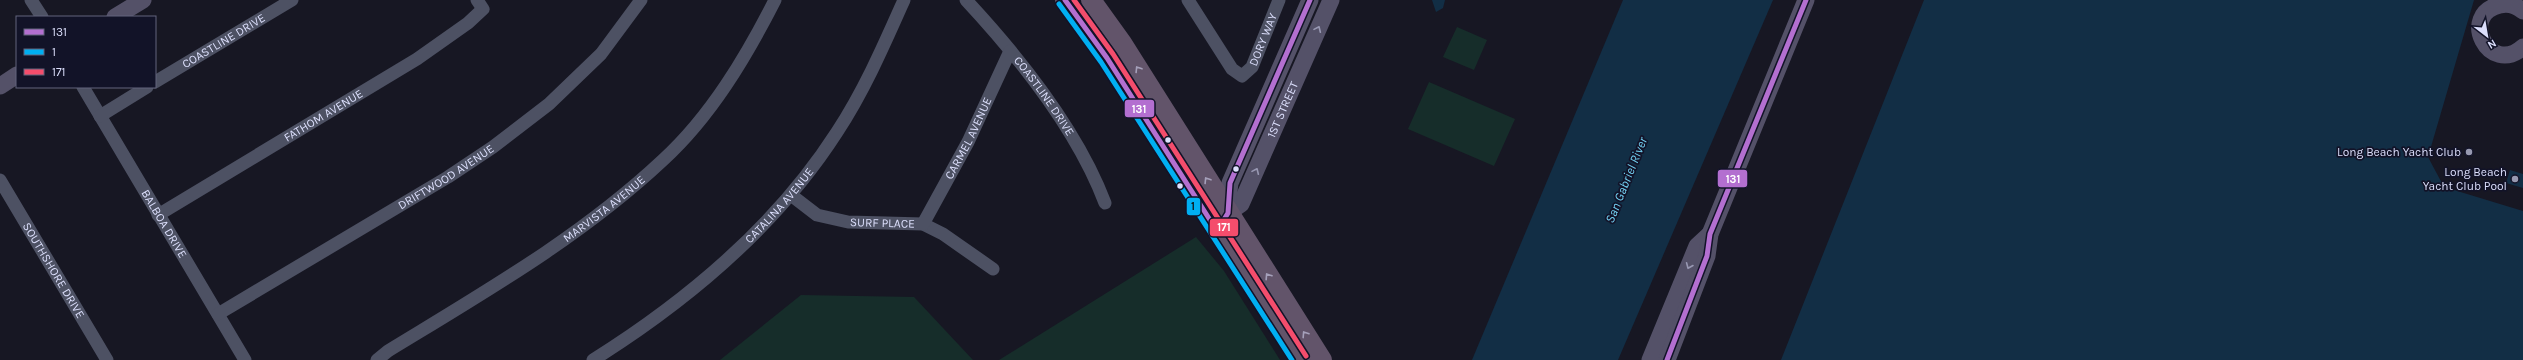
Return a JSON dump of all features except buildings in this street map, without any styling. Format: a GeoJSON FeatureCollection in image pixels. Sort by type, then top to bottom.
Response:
{"type":"FeatureCollection","features":[{"type":"Feature","properties":{"kind":"highway"},"geometry":{"type":"LineString","coordinates":[[1065,0],[1107,58],[1300,360]]}},
{"type":"Feature","properties":{"kind":"highway"},"geometry":{"type":"LineString","coordinates":[[1091,0],[1122,43],[1322,360]]}},
{"type":"Feature","properties":{"kind":"main road"},"geometry":{"type":"LineString","coordinates":[[117,16],[143,0]]}},
{"type":"Feature","properties":{"kind":"main road","name":"1ST STREET"},"geometry":{"type":"LineString","coordinates":[[1228,213],[1230,183],[1310,0]]}},
{"type":"Feature","properties":{"kind":"main road","name":"1ST STREET"},"geometry":{"type":"LineString","coordinates":[[1217,231],[1228,213],[1241,204],[1331,0]]}},
{"type":"Feature","properties":{"kind":"main road"},"geometry":{"type":"LineString","coordinates":[[1667,360],[1707,256],[1710,234],[1806,0]]}},
{"type":"Feature","properties":{"kind":"main road"},"geometry":{"type":"LineString","coordinates":[[2523,11],[2506,4],[2488,5],[2480,27],[2481,36],[2487,47],[2495,52],[2504,55],[2516,52],[2523,47]]}},
{"type":"Feature","properties":{"kind":"main road"},"geometry":{"type":"LineString","coordinates":[[0,86],[16,77]]}},
{"type":"Feature","properties":{"kind":"main road"},"geometry":{"type":"LineString","coordinates":[[1650,360],[1697,246],[1710,234]]}},
{"type":"Feature","properties":{"kind":"street"},"geometry":{"type":"LineString","coordinates":[[32,0],[41,16]]}},
{"type":"Feature","properties":{"kind":"street","name":"COASTLINE DRIVE"},"geometry":{"type":"LineString","coordinates":[[156,81],[292,0]]}},
{"type":"Feature","properties":{"kind":"street","name":"DRIFTWOOD AVENUE"},"geometry":{"type":"LineString","coordinates":[[218,314],[448,177],[493,147],[549,104],[602,54],[641,0]]}},
{"type":"Feature","properties":{"kind":"street","name":"MARVISTA AVENUE"},"geometry":{"type":"LineString","coordinates":[[377,360],[388,351],[536,260],[664,160],[707,110],[751,46],[775,0]]}},
{"type":"Feature","properties":{"kind":"street","name":"CATALINA AVENUE"},"geometry":{"type":"LineString","coordinates":[[593,360],[660,313],[730,258],[791,195],[838,132],[867,79],[904,0]]}},
{"type":"Feature","properties":{"kind":"street","name":"COASTLINE DRIVE"},"geometry":{"type":"LineString","coordinates":[[966,0],[1033,78],[1066,128],[1099,186],[1105,203]]}},
{"type":"Feature","properties":{"kind":"street","name":"DORY WAY"},"geometry":{"type":"LineString","coordinates":[[1188,0],[1232,69],[1242,76],[1252,67],[1279,0]]}},
{"type":"Feature","properties":{"kind":"street","name":"FATHOM AVENUE"},"geometry":{"type":"LineString","coordinates":[[158,215],[417,59],[468,23],[480,5]]}},
{"type":"Feature","properties":{"kind":"street","name":"CARMEL AVENUE"},"geometry":{"type":"LineString","coordinates":[[923,224],[968,142],[1010,50]]}},
{"type":"Feature","properties":{"kind":"street","name":"BALBOA DRIVE"},"geometry":{"type":"LineString","coordinates":[[84,88],[245,360]]}},
{"type":"Feature","properties":{"kind":"street"},"geometry":{"type":"LineString","coordinates":[[100,116],[145,88]]}},
{"type":"Feature","properties":{"kind":"street","name":"SOUTHSHORE DRIVE"},"geometry":{"type":"LineString","coordinates":[[0,180],[107,360]]}},
{"type":"Feature","properties":{"kind":"street","name":"SURF PLACE"},"geometry":{"type":"LineString","coordinates":[[791,195],[817,215],[848,222],[923,224],[943,234],[992,269]]}},
{"type":"Feature","properties":{"kind":"green space"},"geometry":{"type":"Polygon","coordinates":[[[1457,27],[1487,40],[1474,70],[1443,57],[1457,27]]]}},
{"type":"Feature","properties":{"kind":"green space"},"geometry":{"type":"Polygon","coordinates":[[[1429,82],[1515,119],[1494,166],[1408,129],[1429,82]]]}},
{"type":"Feature","properties":{"kind":"green space"},"geometry":{"type":"Polygon","coordinates":[[[1196,237],[1224,271],[1280,360],[999,360],[1196,237]]]}},
{"type":"Feature","properties":{"kind":"green space"},"geometry":{"type":"Polygon","coordinates":[[[801,295],[914,297],[973,360],[720,360],[801,295]]]}},
{"type":"Feature","properties":{"kind":"water"},"geometry":{"type":"Polygon","coordinates":[[[1432,0],[1445,0],[1443,8],[1436,12],[1432,0]]]}},
{"type":"Feature","properties":{"kind":"water","name":"San Gabriel River"},"geometry":{"type":"Polygon","coordinates":[[[1623,0],[1773,0],[1618,360],[1472,360],[1623,0]]]}},
{"type":"Feature","properties":{"kind":"water"},"geometry":{"type":"Polygon","coordinates":[[[1924,0],[2474,0],[2428,157],[2444,187],[2523,211],[2523,360],[1781,360],[1924,0]]]}},
{"type":"Feature","properties":{"kind":"water","name":"Long Beach Yacht Club Pool"},"geometry":{"type":"Polygon","coordinates":[[[2510,170],[2523,174],[2523,188],[2506,183],[2510,170]]]}},
{"type":"Feature","properties":{"kind":"transit line","name":"131"},"geometry":{"type":"LineString","coordinates":[[1065,0],[1107,58],[1217,231],[1228,213],[1230,183],[1310,0]]}},
{"type":"Feature","properties":{"kind":"transit line","name":"171"},"geometry":{"type":"LineString","coordinates":[[1074,0],[1113,54],[1306,356]]}},
{"type":"Feature","properties":{"kind":"transit line","name":"131"},"geometry":{"type":"LineString","coordinates":[[1667,360],[1707,256],[1710,234],[1806,0]]}},
{"type":"Feature","properties":{"kind":"transit line","name":"1"},"geometry":{"type":"LineString","coordinates":[[1059,4],[1101,62],[1292,360]]}},
{"type":"Feature","properties":{"kind":"place","name":"Long Beach Yacht Club"},"geometry":{"type":"Point","coordinates":[2469,152]}},
{"type":"Feature","properties":{"kind":"place","name":"Long Beach Yacht Club Pool"},"geometry":{"type":"Point","coordinates":[2515,179]}}]}
